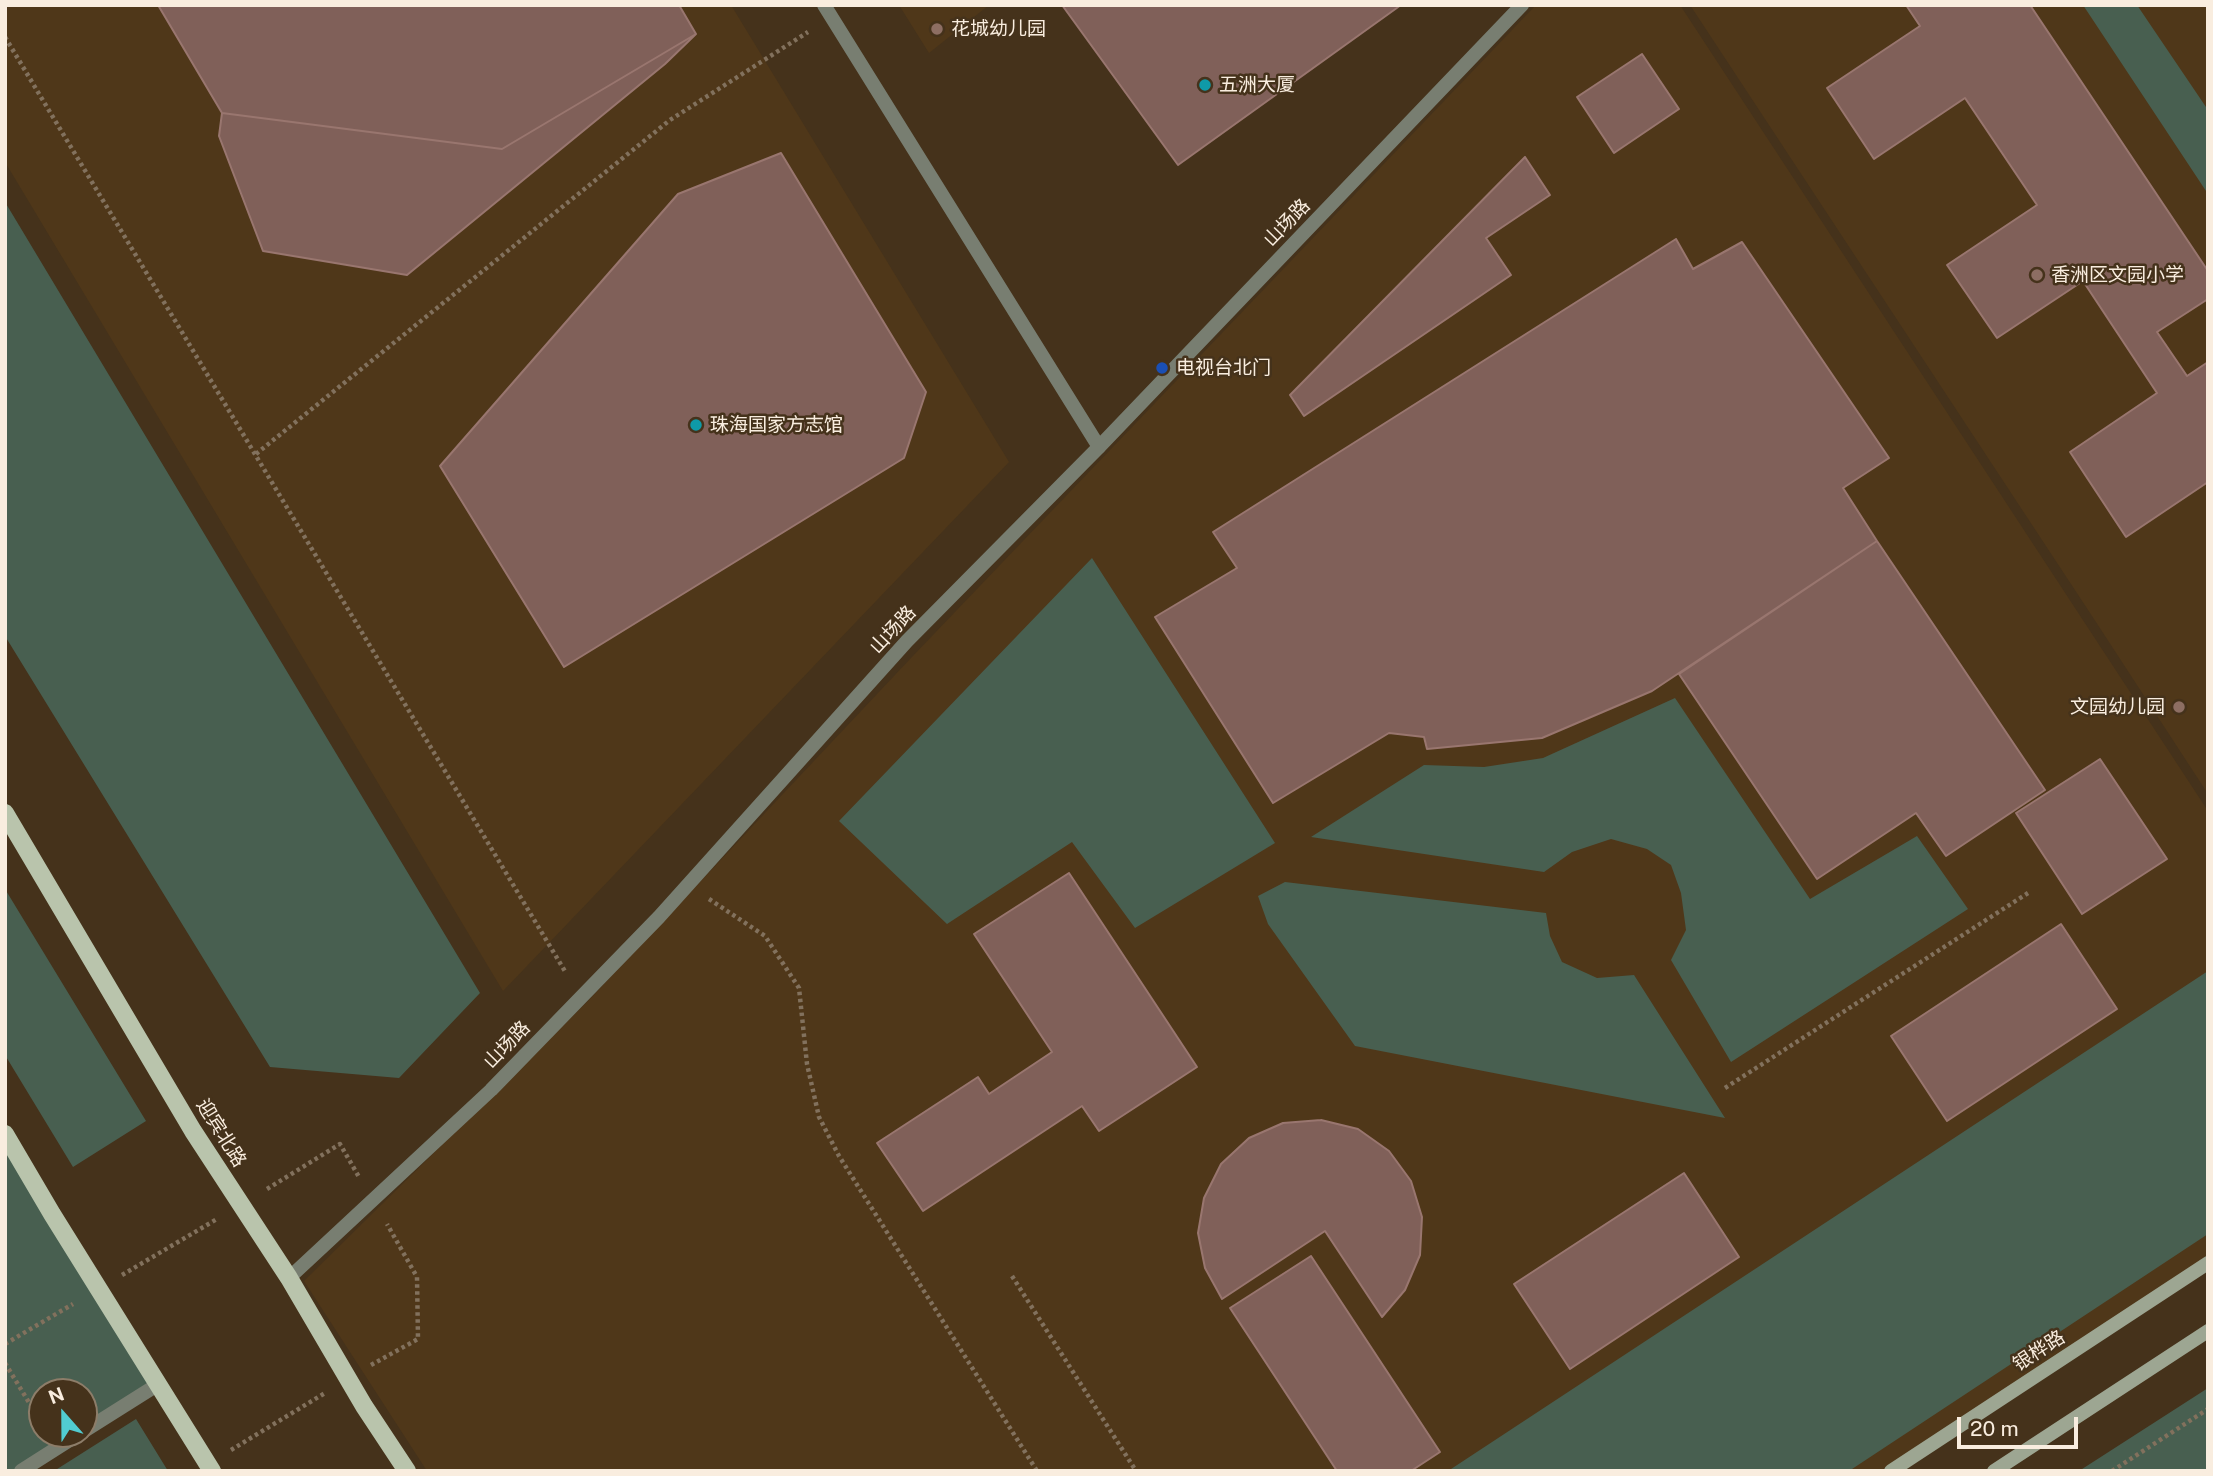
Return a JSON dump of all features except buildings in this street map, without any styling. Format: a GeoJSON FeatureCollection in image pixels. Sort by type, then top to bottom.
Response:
{"type":"FeatureCollection","features":[{"type":"Feature","properties":{"kind":"main road","name":"迎宾北路"},"geometry":{"type":"LineString","coordinates":[[5,813],[193,1131],[289,1278],[364,1406],[407,1471]]}},
{"type":"Feature","properties":{"kind":"main road"},"geometry":{"type":"LineString","coordinates":[[5,1134],[212,1471]]}},
{"type":"Feature","properties":{"kind":"main road","name":"银桦路"},"geometry":{"type":"LineString","coordinates":[[1891,1471],[2208,1263]]}},
{"type":"Feature","properties":{"kind":"main road"},"geometry":{"type":"LineString","coordinates":[[1994,1471],[2208,1331]]}},
{"type":"Feature","properties":{"kind":"street","name":"山场路"},"geometry":{"type":"LineString","coordinates":[[289,1278],[491,1090],[688,885],[907,641],[1100,447],[1522,5]]}},
{"type":"Feature","properties":{"kind":"street"},"geometry":{"type":"LineString","coordinates":[[828,11],[1100,447]]}},
{"type":"Feature","properties":{"kind":"street"},"geometry":{"type":"LineString","coordinates":[[98,1422],[157,1385]]}},
{"type":"Feature","properties":{"kind":"street"},"geometry":{"type":"LineString","coordinates":[[21,1471],[57,1448]]}},
{"type":"Feature","properties":{"kind":"path"},"geometry":{"type":"LineString","coordinates":[[256,454],[670,120],[828,11]]}},
{"type":"Feature","properties":{"kind":"path"},"geometry":{"type":"LineString","coordinates":[[5,37],[580,997]]}},
{"type":"Feature","properties":{"kind":"path"},"geometry":{"type":"LineString","coordinates":[[688,885],[765,936],[799,988],[807,1064],[819,1117],[839,1156],[1037,1471]]}},
{"type":"Feature","properties":{"kind":"path"},"geometry":{"type":"LineString","coordinates":[[1725,1088],[2028,893]]}},
{"type":"Feature","properties":{"kind":"path"},"geometry":{"type":"LineString","coordinates":[[1012,1276],[1136,1471]]}},
{"type":"Feature","properties":{"kind":"path"},"geometry":{"type":"LineString","coordinates":[[5,1363],[28,1401]]}},
{"type":"Feature","properties":{"kind":"path"},"geometry":{"type":"LineString","coordinates":[[2112,1471],[2208,1409]]}},
{"type":"Feature","properties":{"kind":"shaded area"},"geometry":{"type":"Polygon","coordinates":[[[5,5],[731,5],[1009,462],[503,991],[5,162],[5,5]]]}},
{"type":"Feature","properties":{"kind":"shaded area","name":"花城幼儿园"},"geometry":{"type":"Polygon","coordinates":[[[899,5],[989,5],[929,53],[899,5]]]}},
{"type":"Feature","properties":{"kind":"shaded area"},"geometry":{"type":"Polygon","coordinates":[[[1536,5],[1680,5],[2208,811],[2208,1256],[1880,1471],[427,1471],[304,1281],[587,1002],[911,658],[1536,5]]]}},
{"type":"Feature","properties":{"kind":"shaded area","name":"香洲区文园小学"},"geometry":{"type":"Polygon","coordinates":[[[1690,5],[2208,5],[2208,794],[2094,619],[1690,5]]]}},
{"type":"Feature","properties":{"kind":"green space"},"geometry":{"type":"Polygon","coordinates":[[[2083,5],[2137,5],[2208,110],[2208,194],[2083,5]]]}},
{"type":"Feature","properties":{"kind":"green space"},"geometry":{"type":"Polygon","coordinates":[[[5,202],[480,993],[399,1078],[270,1067],[5,636],[5,202]]]}},
{"type":"Feature","properties":{"kind":"green space"},"geometry":{"type":"Polygon","coordinates":[[[1092,558],[1275,843],[1135,928],[1072,842],[947,924],[839,821],[1092,558]]]}},
{"type":"Feature","properties":{"kind":"green space"},"geometry":{"type":"Polygon","coordinates":[[[1675,698],[1810,899],[1917,836],[1968,909],[1731,1062],[1671,960],[1686,930],[1681,893],[1671,865],[1647,849],[1611,839],[1572,852],[1544,872],[1311,837],[1424,765],[1484,767],[1543,758],[1675,698]]]}},
{"type":"Feature","properties":{"kind":"green space"},"geometry":{"type":"Polygon","coordinates":[[[1285,882],[1546,913],[1550,936],[1562,962],[1597,978],[1634,975],[1725,1118],[1355,1046],[1268,924],[1258,896],[1285,882]]]}},
{"type":"Feature","properties":{"kind":"green space"},"geometry":{"type":"Polygon","coordinates":[[[5,889],[146,1121],[73,1167],[5,1055],[5,889]]]}},
{"type":"Feature","properties":{"kind":"green space"},"geometry":{"type":"Polygon","coordinates":[[[2208,971],[2208,1234],[1849,1471],[1448,1471],[2208,971]]]}},
{"type":"Feature","properties":{"kind":"green space"},"geometry":{"type":"Polygon","coordinates":[[[5,1135],[156,1385],[98,1421],[98,1378],[28,1378],[28,1448],[56,1448],[19,1471],[5,1471],[5,1135]]]}},
{"type":"Feature","properties":{"kind":"green space"},"geometry":{"type":"Polygon","coordinates":[[[2208,1388],[2208,1471],[2079,1471],[2208,1388]]]}},
{"type":"Feature","properties":{"kind":"green space"},"geometry":{"type":"Polygon","coordinates":[[[136,1419],[168,1471],[54,1471],[90,1448],[98,1448],[98,1443],[136,1419]]]}},
{"type":"Feature","properties":{"kind":"place","name":"花城幼儿园"},"geometry":{"type":"Point","coordinates":[937,29]}},
{"type":"Feature","properties":{"kind":"place","name":"五洲大厦"},"geometry":{"type":"Point","coordinates":[1205,85]}},
{"type":"Feature","properties":{"kind":"place","name":"香洲区文园小学"},"geometry":{"type":"Point","coordinates":[2037,275]}},
{"type":"Feature","properties":{"kind":"place","name":"电视台北门"},"geometry":{"type":"Point","coordinates":[1162,368]}},
{"type":"Feature","properties":{"kind":"place","name":"珠海国家方志馆"},"geometry":{"type":"Point","coordinates":[696,425]}},
{"type":"Feature","properties":{"kind":"place","name":"文园幼儿园"},"geometry":{"type":"Point","coordinates":[2179,707]}}]}
